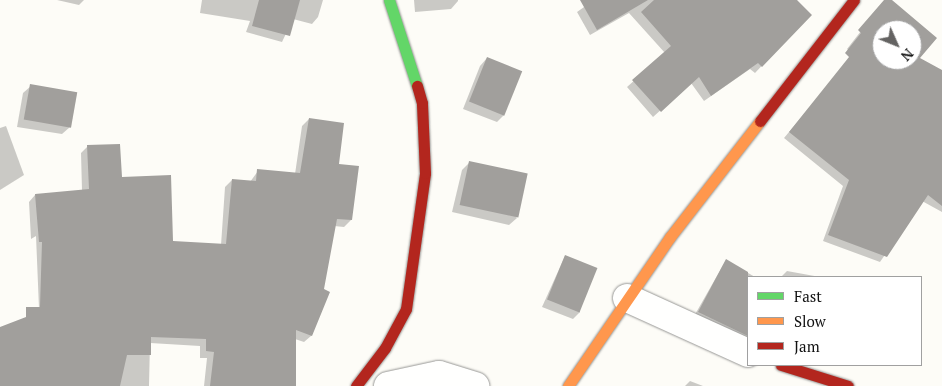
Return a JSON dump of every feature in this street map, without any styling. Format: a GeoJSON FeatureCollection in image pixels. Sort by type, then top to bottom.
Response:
{"type":"FeatureCollection","features":[{"type":"Feature","properties":{"kind":"street"},"geometry":{"type":"LineString","coordinates":[[356,386],[385,348],[406,309],[420,234],[425,173],[422,103],[389,0]]}},
{"type":"Feature","properties":{"kind":"street"},"geometry":{"type":"LineString","coordinates":[[568,386],[627,298],[854,0]]}},
{"type":"Feature","properties":{"kind":"street"},"geometry":{"type":"LineString","coordinates":[[627,298],[747,353]]}},
{"type":"Feature","properties":{"kind":"street"},"geometry":{"type":"LineString","coordinates":[[783,366],[848,386]]}},
{"type":"Feature","properties":{"kind":"street"},"geometry":{"type":"LineString","coordinates":[[388,386],[439,375],[476,386]]}},
{"type":"Feature","properties":{"kind":"building"},"geometry":{"type":"Polygon","coordinates":[[[259,0],[300,0],[290,36],[252,26],[259,0]]]}},
{"type":"Feature","properties":{"kind":"building"},"geometry":{"type":"Polygon","coordinates":[[[580,0],[648,0],[597,30],[580,0]]]}},
{"type":"Feature","properties":{"kind":"building"},"geometry":{"type":"Polygon","coordinates":[[[654,0],[797,0],[812,15],[762,67],[758,63],[711,96],[699,77],[661,112],[632,80],[671,46],[641,12],[654,0]]]}},
{"type":"Feature","properties":{"kind":"building"},"geometry":{"type":"Polygon","coordinates":[[[884,0],[892,0],[916,20],[872,20],[872,70],[922,70],[922,59],[942,70],[942,206],[928,195],[887,257],[828,235],[849,180],[789,132],[849,57],[845,53],[861,33],[858,30],[884,0]]]}},
{"type":"Feature","properties":{"kind":"building"},"geometry":{"type":"Polygon","coordinates":[[[922,25],[937,38],[922,56],[922,25]]]}},
{"type":"Feature","properties":{"kind":"building"},"geometry":{"type":"Polygon","coordinates":[[[487,57],[522,71],[504,116],[469,102],[487,57]]]}},
{"type":"Feature","properties":{"kind":"building"},"geometry":{"type":"Polygon","coordinates":[[[30,84],[77,92],[71,128],[24,119],[30,84]]]}},
{"type":"Feature","properties":{"kind":"building"},"geometry":{"type":"Polygon","coordinates":[[[309,118],[344,123],[339,164],[359,166],[352,220],[337,219],[324,289],[330,292],[312,336],[296,330],[296,386],[210,386],[214,352],[206,351],[206,339],[151,337],[151,355],[127,355],[120,386],[0,386],[0,327],[26,317],[26,307],[40,307],[42,242],[39,242],[35,194],[89,189],[87,145],[120,144],[122,177],[171,175],[173,241],[226,244],[232,179],[256,181],[257,169],[300,173],[309,118]]]}},
{"type":"Feature","properties":{"kind":"building"},"geometry":{"type":"Polygon","coordinates":[[[469,161],[528,173],[518,217],[460,205],[469,161]]]}},
{"type":"Feature","properties":{"kind":"building"},"geometry":{"type":"Polygon","coordinates":[[[565,255],[597,268],[579,313],[547,300],[565,255]]]}},
{"type":"Feature","properties":{"kind":"building"},"geometry":{"type":"Polygon","coordinates":[[[726,259],[748,272],[747,336],[698,312],[726,259]]]}},
{"type":"Feature","properties":{"kind":"traffic: fast"},"geometry":{"type":"LineString","coordinates":[[389,0],[417,86]]}},
{"type":"Feature","properties":{"kind":"traffic: slow"},"geometry":{"type":"LineString","coordinates":[[568,386],[670,237],[760,121]]}},
{"type":"Feature","properties":{"kind":"traffic: jam"},"geometry":{"type":"LineString","coordinates":[[760,121],[854,0]]}},
{"type":"Feature","properties":{"kind":"traffic: jam"},"geometry":{"type":"LineString","coordinates":[[356,386],[385,348],[406,309],[425,173],[422,103],[417,86]]}},
{"type":"Feature","properties":{"kind":"traffic: jam"},"geometry":{"type":"LineString","coordinates":[[784,366],[848,386]]}}]}
